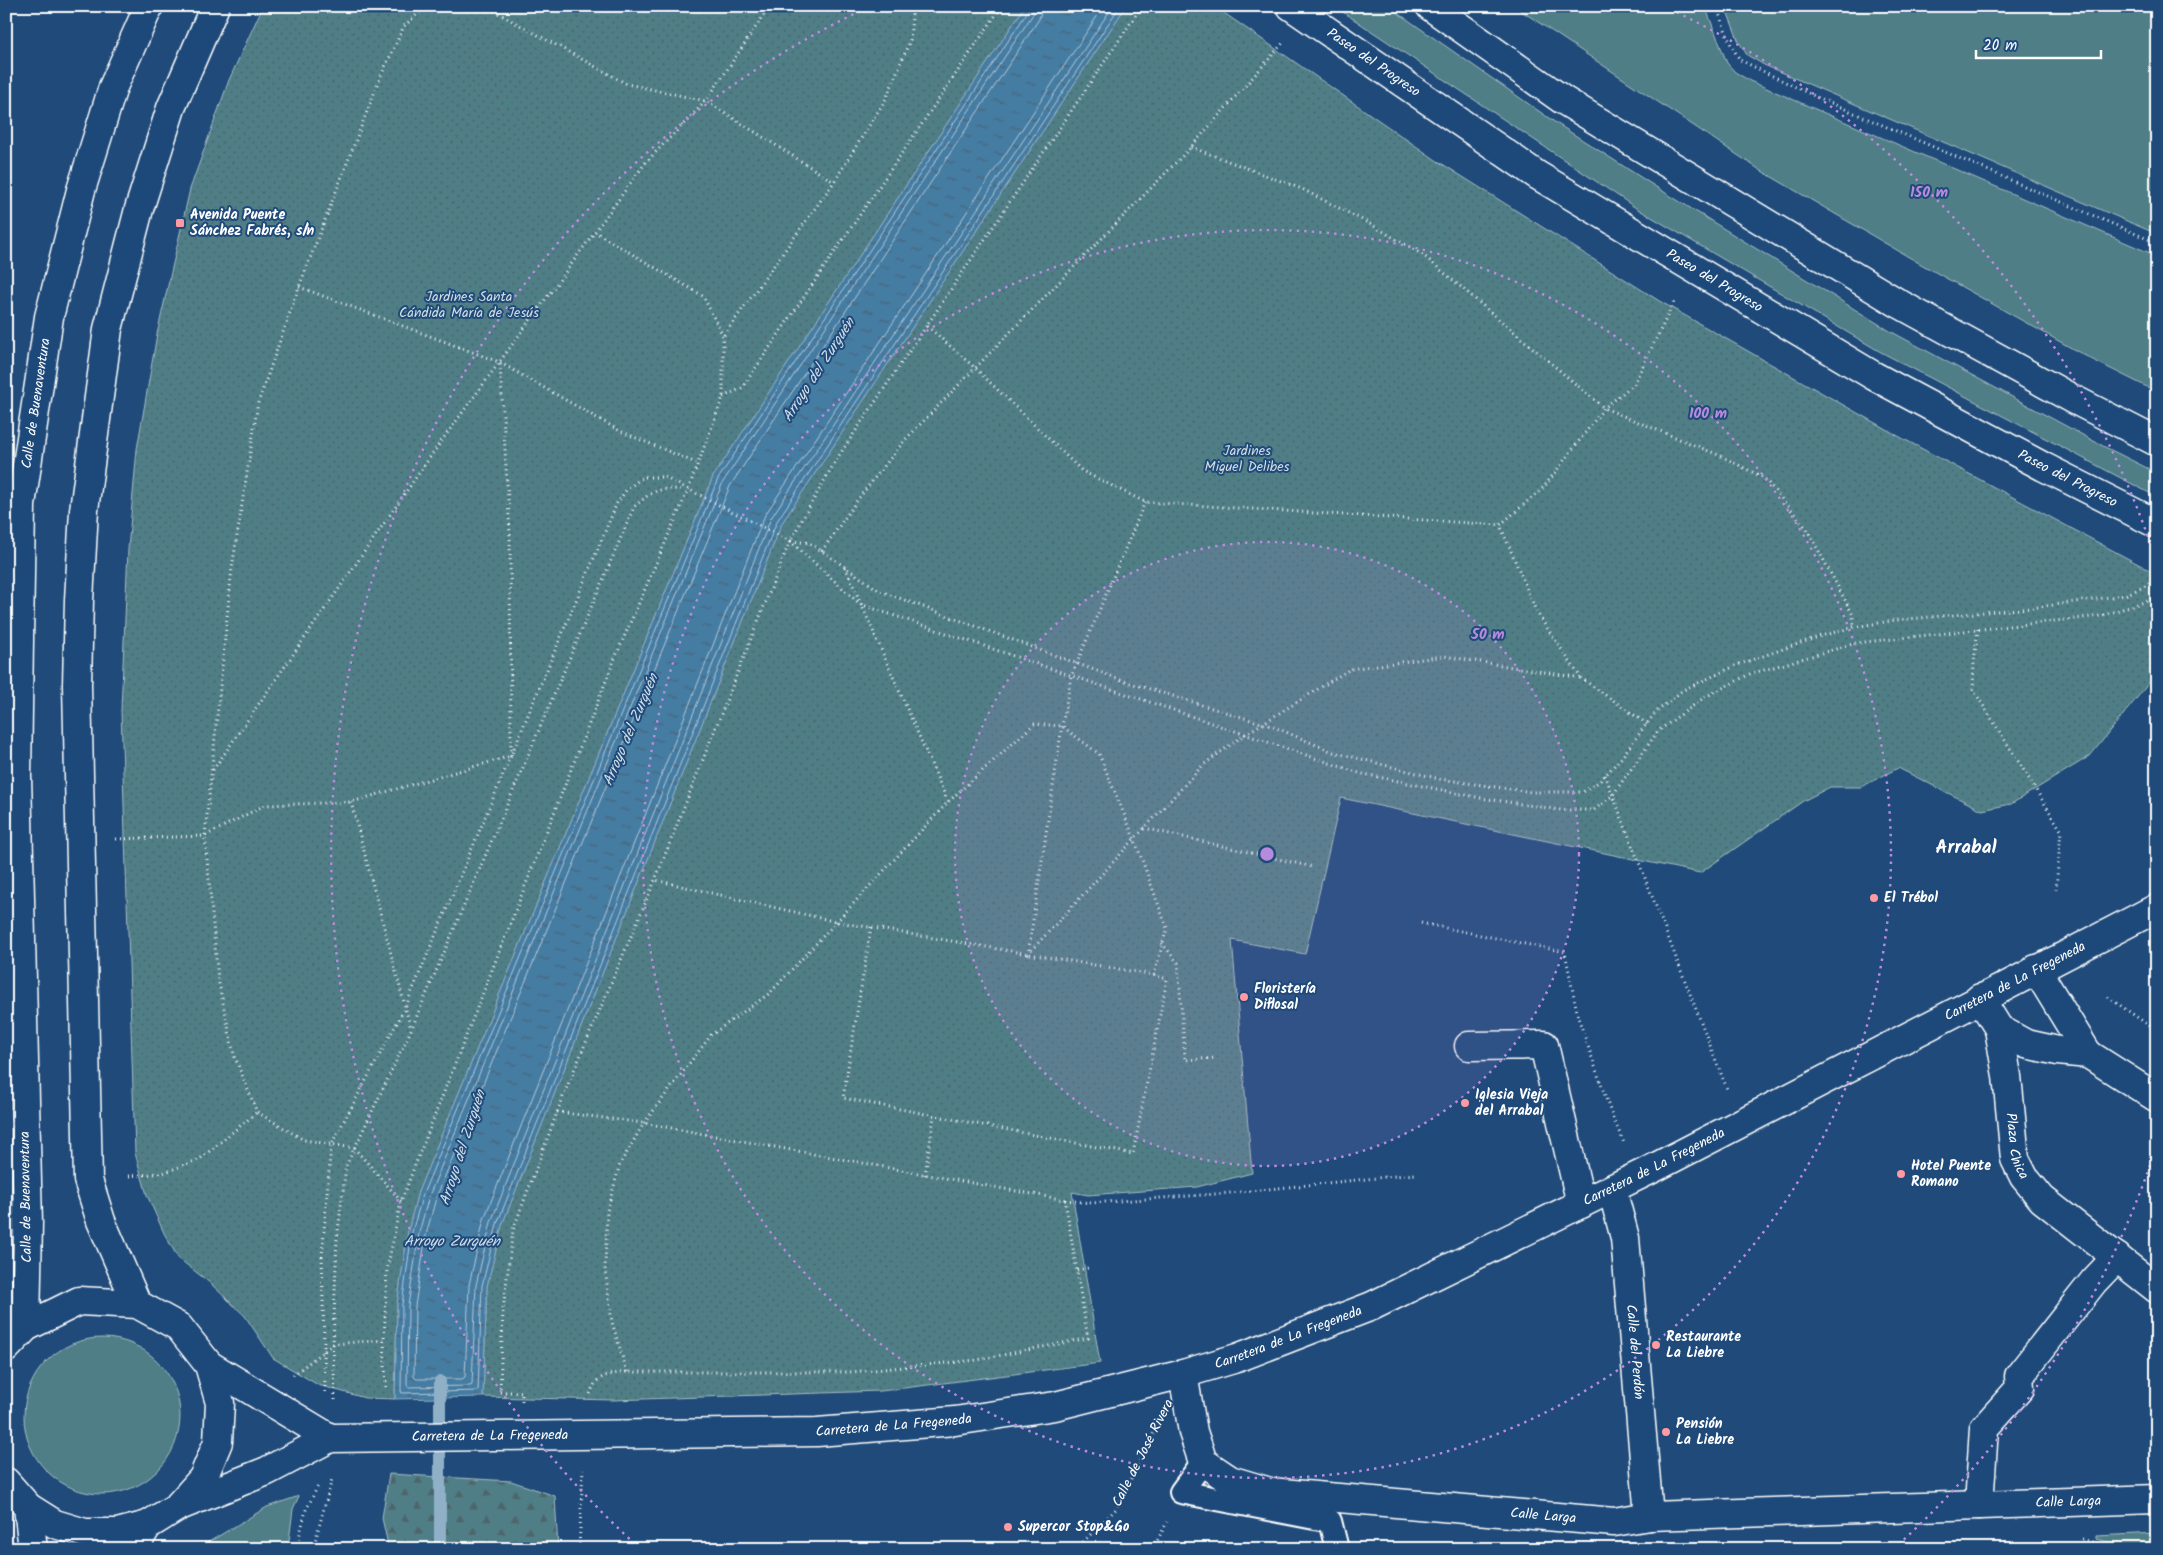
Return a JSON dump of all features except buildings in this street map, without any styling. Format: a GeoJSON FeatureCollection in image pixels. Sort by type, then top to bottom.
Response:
{"type":"FeatureCollection","features":[{"type":"Feature","properties":{"kind":"main road","name":"Calle de Buenaventura"},"geometry":{"type":"LineString","coordinates":[[26,1326],[28,1223],[17,776],[14,504],[49,317],[81,190],[113,88],[149,6]]}},
{"type":"Feature","properties":{"kind":"main road"},"geometry":{"type":"LineString","coordinates":[[137,1304],[101,1220],[88,1180],[77,685],[84,510],[108,329],[139,210],[171,108],[215,6]]}},
{"type":"Feature","properties":{"kind":"main road","name":"Paseo del Progreso"},"geometry":{"type":"LineString","coordinates":[[1291,6],[1545,180],[1874,376],[2157,524]]}},
{"type":"Feature","properties":{"kind":"main road"},"geometry":{"type":"LineString","coordinates":[[1430,6],[1563,100],[1898,303],[2157,442]]}},
{"type":"Feature","properties":{"kind":"main road","name":"Carretera de La Fregeneda"},"geometry":{"type":"LineString","coordinates":[[178,1507],[267,1471],[330,1438],[817,1432],[955,1422],[1055,1406],[1183,1374],[1237,1358],[1372,1306],[1612,1189],[2157,908]]}},
{"type":"Feature","properties":{"kind":"main road"},"geometry":{"type":"LineString","coordinates":[[2036,969],[2088,1054],[2157,1098]]}},
{"type":"Feature","properties":{"kind":"main road","name":"Plaza Chica"},"geometry":{"type":"LineString","coordinates":[[1980,998],[1999,1028],[2007,1076],[2015,1159],[2024,1177],[2042,1199],[2157,1289]]}},
{"type":"Feature","properties":{"kind":"main road"},"geometry":{"type":"LineString","coordinates":[[1999,1028],[2026,1044],[2058,1051],[2088,1054]]}},
{"type":"Feature","properties":{"kind":"main road"},"geometry":{"type":"LineString","coordinates":[[1469,1046],[1544,1045],[1581,1204]]}},
{"type":"Feature","properties":{"kind":"main road","name":"Calle del Perdón"},"geometry":{"type":"LineString","coordinates":[[1612,1189],[1625,1238],[1650,1516]]}},
{"type":"Feature","properties":{"kind":"main road"},"geometry":{"type":"LineString","coordinates":[[1979,1505],[1984,1428],[2020,1388],[2019,1376],[2094,1281],[2117,1257]]}},
{"type":"Feature","properties":{"kind":"main road"},"geometry":{"type":"LineString","coordinates":[[6,1348],[26,1326],[79,1301],[137,1304],[179,1326],[209,1365],[330,1438]]}},
{"type":"Feature","properties":{"kind":"main road"},"geometry":{"type":"LineString","coordinates":[[6,1482],[28,1507],[54,1524],[85,1533],[116,1533],[148,1525],[178,1507],[203,1478],[218,1442],[220,1403],[209,1365]]}},
{"type":"Feature","properties":{"kind":"main road"},"geometry":{"type":"LineString","coordinates":[[1183,1374],[1193,1432],[1204,1462]]}},
{"type":"Feature","properties":{"kind":"main road","name":"Calle Larga"},"geometry":{"type":"LineString","coordinates":[[1204,1462],[1230,1480],[1270,1492],[1332,1499],[1614,1522],[1650,1516],[2157,1499]]}},
{"type":"Feature","properties":{"kind":"main road"},"geometry":{"type":"LineString","coordinates":[[28,1507],[33,1549]]}},
{"type":"Feature","properties":{"kind":"main road"},"geometry":{"type":"LineString","coordinates":[[133,1549],[148,1525]]}},
{"type":"Feature","properties":{"kind":"lane"},"geometry":{"type":"LineString","coordinates":[[1204,1462],[1181,1492],[1330,1521],[1337,1549]]}},
{"type":"Feature","properties":{"kind":"path"},"geometry":{"type":"LineString","coordinates":[[401,1201],[354,1148],[304,1140],[257,1112],[234,1055],[218,979],[205,836],[232,568],[258,403],[299,287],[380,78],[404,26],[427,6]]}},
{"type":"Feature","properties":{"kind":"path"},"geometry":{"type":"LineString","coordinates":[[485,6],[627,84],[706,101],[834,182]]}},
{"type":"Feature","properties":{"kind":"path"},"geometry":{"type":"LineString","coordinates":[[212,772],[435,450],[646,162],[706,101],[770,6]]}},
{"type":"Feature","properties":{"kind":"path"},"geometry":{"type":"LineString","coordinates":[[723,336],[834,182],[887,96],[910,40],[913,6]]}},
{"type":"Feature","properties":{"kind":"path"},"geometry":{"type":"LineString","coordinates":[[723,396],[742,388],[1002,6]]}},
{"type":"Feature","properties":{"kind":"path"},"geometry":{"type":"LineString","coordinates":[[522,1392],[500,1392],[503,1310],[513,1230],[557,1112],[655,880],[790,541],[836,460],[1142,6]]}},
{"type":"Feature","properties":{"kind":"path"},"geometry":{"type":"LineString","coordinates":[[1716,6],[1731,44],[1740,60],[1819,98],[2157,243]]}},
{"type":"Feature","properties":{"kind":"path"},"geometry":{"type":"LineString","coordinates":[[822,551],[858,499],[904,440],[1191,147],[1285,41]]}},
{"type":"Feature","properties":{"kind":"path"},"geometry":{"type":"LineString","coordinates":[[1191,147],[1302,189],[1372,225],[1423,255],[1604,408],[1721,456],[1764,478],[1807,529],[1853,615],[1854,627]]}},
{"type":"Feature","properties":{"kind":"path"},"geometry":{"type":"LineString","coordinates":[[386,1387],[384,1340],[387,1270],[401,1201],[614,658],[688,490],[696,463],[723,396],[723,336],[703,296],[595,232]]}},
{"type":"Feature","properties":{"kind":"path"},"geometry":{"type":"LineString","coordinates":[[299,287],[500,362],[620,431],[696,463]]}},
{"type":"Feature","properties":{"kind":"path"},"geometry":{"type":"LineString","coordinates":[[927,326],[974,367],[1082,471],[1145,502],[1500,526],[1544,487],[1604,408],[1634,384],[1675,300]]}},
{"type":"Feature","properties":{"kind":"path"},"geometry":{"type":"LineString","coordinates":[[500,362],[510,535],[510,756]]}},
{"type":"Feature","properties":{"kind":"path"},"geometry":{"type":"LineString","coordinates":[[325,1394],[322,1256],[331,1145],[405,1008],[617,503],[627,489],[643,477],[664,477],[790,541],[860,604],[1359,773],[1481,798],[1561,810],[1594,810],[1612,796],[1658,731],[1705,697],[1750,674],[1856,643],[2100,616],[2157,598]]}},
{"type":"Feature","properties":{"kind":"path"},"geometry":{"type":"LineString","coordinates":[[335,1398],[334,1344],[337,1239],[346,1166],[411,1030],[634,507],[649,493],[666,487],[688,490]]}},
{"type":"Feature","properties":{"kind":"path"},"geometry":{"type":"LineString","coordinates":[[1028,954],[1071,676],[1145,502]]}},
{"type":"Feature","properties":{"kind":"path"},"geometry":{"type":"LineString","coordinates":[[1500,526],[1536,614],[1581,678],[1647,724]]}},
{"type":"Feature","properties":{"kind":"path"},"geometry":{"type":"LineString","coordinates":[[790,541],[810,544],[880,591],[1127,682],[1263,724],[1333,752],[1440,779],[1531,792],[1583,792],[1600,781],[1621,758],[1655,713],[1683,690],[1737,665],[1821,636],[1854,627],[1897,620],[2031,608],[2125,595],[2148,585],[2157,575]]}},
{"type":"Feature","properties":{"kind":"path"},"geometry":{"type":"LineString","coordinates":[[845,567],[948,802]]}},
{"type":"Feature","properties":{"kind":"path"},"geometry":{"type":"LineString","coordinates":[[1978,629],[1973,689],[2061,830],[2056,889]]}},
{"type":"Feature","properties":{"kind":"path"},"geometry":{"type":"LineString","coordinates":[[1028,954],[1203,764],[1244,735],[1350,669],[1444,656],[1581,678]]}},
{"type":"Feature","properties":{"kind":"path"},"geometry":{"type":"LineString","coordinates":[[627,1372],[612,1322],[605,1268],[607,1211],[620,1164],[644,1124],[711,1035],[770,992],[838,922],[948,802],[1034,724],[1062,726],[1099,754],[1134,838],[1167,928],[1154,975]]}},
{"type":"Feature","properties":{"kind":"path"},"geometry":{"type":"LineString","coordinates":[[81,839],[205,836],[265,805],[351,802],[510,756]]}},
{"type":"Feature","properties":{"kind":"path"},"geometry":{"type":"LineString","coordinates":[[1605,775],[1727,1090]]}},
{"type":"Feature","properties":{"kind":"path"},"geometry":{"type":"LineString","coordinates":[[351,802],[411,1030]]}},
{"type":"Feature","properties":{"kind":"path"},"geometry":{"type":"LineString","coordinates":[[1143,828],[1313,867]]}},
{"type":"Feature","properties":{"kind":"path"},"geometry":{"type":"LineString","coordinates":[[655,880],[838,922],[872,927],[1154,975],[1167,979],[1133,1154],[842,1098],[872,927]]}},
{"type":"Feature","properties":{"kind":"path"},"geometry":{"type":"LineString","coordinates":[[1422,922],[1566,952],[1578,1017],[1611,1113],[1624,1144]]}},
{"type":"Feature","properties":{"kind":"path"},"geometry":{"type":"LineString","coordinates":[[1162,943],[1178,963],[1185,1060],[1217,1058]]}},
{"type":"Feature","properties":{"kind":"path"},"geometry":{"type":"LineString","coordinates":[[2108,997],[2157,1031]]}},
{"type":"Feature","properties":{"kind":"path"},"geometry":{"type":"LineString","coordinates":[[129,1176],[163,1173],[200,1159],[257,1112]]}},
{"type":"Feature","properties":{"kind":"path"},"geometry":{"type":"LineString","coordinates":[[557,1112],[644,1124],[925,1176],[1090,1203],[1230,1194],[1415,1174]]}},
{"type":"Feature","properties":{"kind":"path"},"geometry":{"type":"LineString","coordinates":[[925,1176],[934,1116]]}},
{"type":"Feature","properties":{"kind":"path"},"geometry":{"type":"LineString","coordinates":[[592,1385],[604,1375],[627,1372],[852,1372],[977,1360],[1088,1338],[1065,1200]]}},
{"type":"Feature","properties":{"kind":"path"},"geometry":{"type":"LineString","coordinates":[[1077,1270],[1088,1268]]}},
{"type":"Feature","properties":{"kind":"path"},"geometry":{"type":"LineString","coordinates":[[288,1378],[334,1344],[384,1340]]}},
{"type":"Feature","properties":{"kind":"path","name":"Calle de José Rivera"},"geometry":{"type":"LineString","coordinates":[[1076,1549],[1116,1509],[1158,1425]]}},
{"type":"Feature","properties":{"kind":"path"},"geometry":{"type":"LineString","coordinates":[[579,1549],[583,1464]]}},
{"type":"Feature","properties":{"kind":"path"},"geometry":{"type":"LineString","coordinates":[[313,1549],[334,1475]]}},
{"type":"Feature","properties":{"kind":"path"},"geometry":{"type":"LineString","coordinates":[[296,1549],[306,1510],[321,1480]]}},
{"type":"Feature","properties":{"kind":"path"},"geometry":{"type":"LineString","coordinates":[[1153,1549],[1168,1521]]}},
{"type":"Feature","properties":{"kind":"path"},"geometry":{"type":"LineString","coordinates":[[2078,1538],[2114,1549]]}},
{"type":"Feature","properties":{"kind":"green space","name":"Jardines Santa Cándida María de Jesús"},"geometry":{"type":"Polygon","coordinates":[[[263,6],[1025,6],[713,477],[418,1192],[408,1231],[397,1305],[395,1399],[365,1398],[318,1385],[273,1358],[245,1316],[210,1283],[178,1258],[164,1233],[147,1195],[135,1153],[121,710],[128,549],[137,449],[157,334],[190,189],[229,80],[263,6]]]}},
{"type":"Feature","properties":{"kind":"green space","name":"Jardines Miguel Delibes"},"geometry":{"type":"Polygon","coordinates":[[[1126,6],[1214,6],[1436,160],[1661,302],[1900,437],[2157,574],[2157,673],[2090,756],[2011,804],[1982,810],[1898,768],[1861,787],[1830,787],[1803,801],[1700,873],[1341,798],[1305,954],[1232,940],[1252,1173],[1197,1187],[1088,1195],[1072,1192],[1100,1363],[881,1391],[613,1400],[483,1397],[487,1286],[502,1225],[782,523],[1126,6]]]}},
{"type":"Feature","properties":{"kind":"green space"},"geometry":{"type":"Polygon","coordinates":[[[1334,6],[1388,6],[1556,123],[1890,331],[2103,446],[2157,473],[2157,497],[1879,351],[1636,208],[1334,6]]]}},
{"type":"Feature","properties":{"kind":"green space"},"geometry":{"type":"Polygon","coordinates":[[[1514,6],[1705,6],[1727,63],[1735,72],[1750,81],[2157,256],[2157,392],[2091,359],[1919,263],[1760,170],[1514,6]]]}},
{"type":"Feature","properties":{"kind":"green space"},"geometry":{"type":"Polygon","coordinates":[[[1725,6],[2157,6],[2157,234],[1764,65],[1747,55],[1739,42],[1725,6]]]}},
{"type":"Feature","properties":{"kind":"green space"},"geometry":{"type":"Polygon","coordinates":[[[94,1338],[110,1338],[125,1341],[139,1347],[157,1361],[171,1379],[177,1393],[180,1416],[177,1439],[171,1453],[157,1471],[139,1485],[125,1491],[110,1494],[94,1494],[79,1491],[65,1485],[47,1471],[37,1459],[27,1439],[24,1424],[24,1408],[27,1393],[33,1379],[47,1361],[59,1351],[79,1341],[94,1338]]]}},
{"type":"Feature","properties":{"kind":"green space"},"geometry":{"type":"Polygon","coordinates":[[[389,1474],[511,1481],[555,1496],[558,1549],[389,1549],[382,1518],[389,1474]]]}},
{"type":"Feature","properties":{"kind":"green space"},"geometry":{"type":"Polygon","coordinates":[[[299,1496],[293,1509],[288,1549],[197,1549],[267,1507],[299,1496]]]}},
{"type":"Feature","properties":{"kind":"green space"},"geometry":{"type":"Polygon","coordinates":[[[2157,1533],[2157,1549],[2135,1549],[2096,1539],[2096,1536],[2157,1533]]]}},
{"type":"Feature","properties":{"kind":"water","name":"Arroyo Zurguén"},"geometry":{"type":"Polygon","coordinates":[[[1025,6],[1126,6],[782,523],[502,1225],[487,1286],[483,1397],[395,1399],[397,1305],[408,1231],[418,1192],[713,477],[1025,6]]]}},
{"type":"Feature","properties":{"kind":"waterway","name":"Arroyo del Zurguén"},"geometry":{"type":"LineString","coordinates":[[440,1381],[440,1549]]}},
{"type":"Feature","properties":{"kind":"place","name":"Avenida Puente Sánchez Fabrés, s/n"},"geometry":{"type":"Point","coordinates":[180,223]}},
{"type":"Feature","properties":{"kind":"place","name":"El Trébol"},"geometry":{"type":"Point","coordinates":[1874,898]}},
{"type":"Feature","properties":{"kind":"place","name":"Floristería Diflosal"},"geometry":{"type":"Point","coordinates":[1244,997]}},
{"type":"Feature","properties":{"kind":"place","name":"Iglesia Vieja del Arrabal"},"geometry":{"type":"Point","coordinates":[1465,1103]}},
{"type":"Feature","properties":{"kind":"place","name":"Hotel Puente Romano"},"geometry":{"type":"Point","coordinates":[1901,1174]}},
{"type":"Feature","properties":{"kind":"place","name":"Restaurante La Liebre"},"geometry":{"type":"Point","coordinates":[1656,1345]}},
{"type":"Feature","properties":{"kind":"place","name":"Pensión La Liebre"},"geometry":{"type":"Point","coordinates":[1666,1432]}},
{"type":"Feature","properties":{"kind":"place","name":"Supercor Stop&Go"},"geometry":{"type":"Point","coordinates":[1008,1527]}},
{"type":"Feature","properties":{"kind":"district","name":"Arrabal"},"geometry":{"type":"Point","coordinates":[1966,848]}}]}
